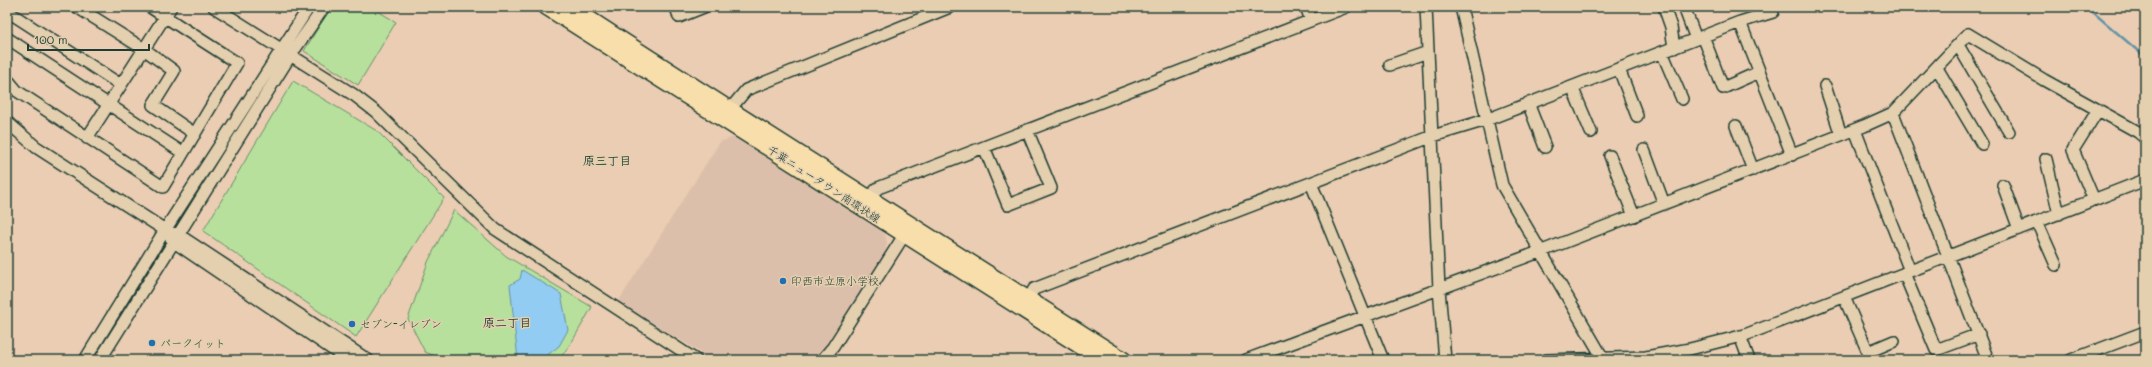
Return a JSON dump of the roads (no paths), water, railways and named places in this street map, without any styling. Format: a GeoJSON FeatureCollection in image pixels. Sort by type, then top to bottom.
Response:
{"type":"FeatureCollection","features":[{"type":"Feature","properties":{"kind":"main road","name":"千葉ニュータウン南環状線"},"geometry":{"type":"LineString","coordinates":[[546,7],[868,198],[908,229],[1028,299],[1124,360]]}},
{"type":"Feature","properties":{"kind":"main road","name":"千葉ニュータウン南環状線"},"geometry":{"type":"LineString","coordinates":[[571,7],[726,114],[908,229],[1102,360]]}},
{"type":"Feature","properties":{"kind":"street"},"geometry":{"type":"LineString","coordinates":[[78,7],[144,49],[174,71],[153,105],[194,134]]}},
{"type":"Feature","properties":{"kind":"street"},"geometry":{"type":"LineString","coordinates":[[7,79],[17,91],[163,187],[237,63],[168,12],[150,7]]}},
{"type":"Feature","properties":{"kind":"street"},"geometry":{"type":"LineString","coordinates":[[214,7],[354,95],[376,112],[495,229],[696,360]]}},
{"type":"Feature","properties":{"kind":"street"},"geometry":{"type":"LineString","coordinates":[[100,360],[176,238],[286,53],[309,7]]}},
{"type":"Feature","properties":{"kind":"street"},"geometry":{"type":"LineString","coordinates":[[85,360],[165,230],[286,53],[324,7]]}},
{"type":"Feature","properties":{"kind":"street"},"geometry":{"type":"LineString","coordinates":[[676,7],[680,17],[704,7]]}},
{"type":"Feature","properties":{"kind":"street"},"geometry":{"type":"LineString","coordinates":[[726,114],[746,90],[947,7]]}},
{"type":"Feature","properties":{"kind":"street"},"geometry":{"type":"LineString","coordinates":[[1306,7],[1311,20]]}},
{"type":"Feature","properties":{"kind":"street"},"geometry":{"type":"LineString","coordinates":[[868,198],[878,188],[1346,7]]}},
{"type":"Feature","properties":{"kind":"street"},"geometry":{"type":"LineString","coordinates":[[1426,7],[1433,136],[1438,289],[1445,360]]}},
{"type":"Feature","properties":{"kind":"street"},"geometry":{"type":"LineString","coordinates":[[1461,7],[1502,184],[1603,359]]}},
{"type":"Feature","properties":{"kind":"street"},"geometry":{"type":"LineString","coordinates":[[1664,7],[1671,27],[1674,48]]}},
{"type":"Feature","properties":{"kind":"street"},"geometry":{"type":"LineString","coordinates":[[1684,7],[1723,88],[1759,72]]}},
{"type":"Feature","properties":{"kind":"street"},"geometry":{"type":"LineString","coordinates":[[7,11],[121,85]]}},
{"type":"Feature","properties":{"kind":"street"},"geometry":{"type":"LineString","coordinates":[[87,138],[168,12]]}},
{"type":"Feature","properties":{"kind":"street"},"geometry":{"type":"LineString","coordinates":[[1028,299],[1034,289],[1433,136],[1486,120],[1740,22],[1773,12]]}},
{"type":"Feature","properties":{"kind":"street"},"geometry":{"type":"LineString","coordinates":[[1740,22],[1792,155]]}},
{"type":"Feature","properties":{"kind":"street"},"geometry":{"type":"LineString","coordinates":[[1246,360],[1634,216],[1855,130],[1893,113],[1968,34],[2138,132],[2145,138]]}},
{"type":"Feature","properties":{"kind":"street"},"geometry":{"type":"LineString","coordinates":[[7,38],[183,153]]}},
{"type":"Feature","properties":{"kind":"street"},"geometry":{"type":"LineString","coordinates":[[1958,45],[2009,132]]}},
{"type":"Feature","properties":{"kind":"street"},"geometry":{"type":"LineString","coordinates":[[1390,65],[1428,52]]}},
{"type":"Feature","properties":{"kind":"street"},"geometry":{"type":"LineString","coordinates":[[1662,52],[1682,99]]}},
{"type":"Feature","properties":{"kind":"street"},"geometry":{"type":"LineString","coordinates":[[1937,68],[1982,144]]}},
{"type":"Feature","properties":{"kind":"street"},"geometry":{"type":"LineString","coordinates":[[1619,69],[1637,116]]}},
{"type":"Feature","properties":{"kind":"street"},"geometry":{"type":"LineString","coordinates":[[1825,86],[1841,135]]}},
{"type":"Feature","properties":{"kind":"street"},"geometry":{"type":"LineString","coordinates":[[1572,87],[1590,132]]}},
{"type":"Feature","properties":{"kind":"street"},"geometry":{"type":"LineString","coordinates":[[1528,104],[1545,147]]}},
{"type":"Feature","properties":{"kind":"street"},"geometry":{"type":"LineString","coordinates":[[2094,200],[2073,150],[2098,110]]}},
{"type":"Feature","properties":{"kind":"street"},"geometry":{"type":"LineString","coordinates":[[1893,113],[1988,360]]}},
{"type":"Feature","properties":{"kind":"street"},"geometry":{"type":"LineString","coordinates":[[7,122],[36,147],[165,230],[348,360]]}},
{"type":"Feature","properties":{"kind":"street"},"geometry":{"type":"LineString","coordinates":[[1736,126],[1753,170]]}},
{"type":"Feature","properties":{"kind":"street"},"geometry":{"type":"LineString","coordinates":[[984,147],[1008,205],[1051,188],[1027,130]]}},
{"type":"Feature","properties":{"kind":"street"},"geometry":{"type":"LineString","coordinates":[[1855,130],[1936,350],[1978,334]]}},
{"type":"Feature","properties":{"kind":"street"},"geometry":{"type":"LineString","coordinates":[[1644,150],[1664,204]]}},
{"type":"Feature","properties":{"kind":"street"},"geometry":{"type":"LineString","coordinates":[[1610,156],[1634,216]]}},
{"type":"Feature","properties":{"kind":"street"},"geometry":{"type":"LineString","coordinates":[[2046,159],[2059,214]]}},
{"type":"Feature","properties":{"kind":"street"},"geometry":{"type":"LineString","coordinates":[[1546,360],[1603,359],[1646,356],[1690,349],[1740,336],[2145,180]]}},
{"type":"Feature","properties":{"kind":"street"},"geometry":{"type":"LineString","coordinates":[[1312,183],[1383,360]]}},
{"type":"Feature","properties":{"kind":"street"},"geometry":{"type":"LineString","coordinates":[[2003,185],[2019,229]]}},
{"type":"Feature","properties":{"kind":"street"},"geometry":{"type":"LineString","coordinates":[[2037,222],[2056,265]]}},
{"type":"Feature","properties":{"kind":"street"},"geometry":{"type":"LineString","coordinates":[[822,360],[833,347],[908,229]]}},
{"type":"Feature","properties":{"kind":"street"},"geometry":{"type":"LineString","coordinates":[[176,238],[368,360]]}},
{"type":"Feature","properties":{"kind":"street"},"geometry":{"type":"LineString","coordinates":[[1844,296],[1868,352],[1894,341]]}},
{"type":"Feature","properties":{"kind":"street"},"geometry":{"type":"LineString","coordinates":[[2071,360],[2145,332]]}},
{"type":"Feature","properties":{"kind":"street"},"geometry":{"type":"LineString","coordinates":[[1740,336],[1749,360]]}},
{"type":"Feature","properties":{"kind":"water"},"geometry":{"type":"Polygon","coordinates":[[[522,270],[561,294],[568,330],[559,346],[545,357],[537,360],[518,360],[510,285],[520,279],[522,270]]]}},
{"type":"Feature","properties":{"kind":"waterway"},"geometry":{"type":"LineString","coordinates":[[2087,7],[2145,57]]}},
{"type":"Feature","properties":{"kind":"place","name":"印西市立原小学校"},"geometry":{"type":"Point","coordinates":[783,281]}},
{"type":"Feature","properties":{"kind":"place","name":"セブン-イレブン"},"geometry":{"type":"Point","coordinates":[352,324]}},
{"type":"Feature","properties":{"kind":"place","name":"パークイット"},"geometry":{"type":"Point","coordinates":[152,343]}},
{"type":"Feature","properties":{"kind":"district","name":"原三丁目"},"geometry":{"type":"Point","coordinates":[607,161]}},
{"type":"Feature","properties":{"kind":"district","name":"原二丁目"},"geometry":{"type":"Point","coordinates":[507,323]}}]}
